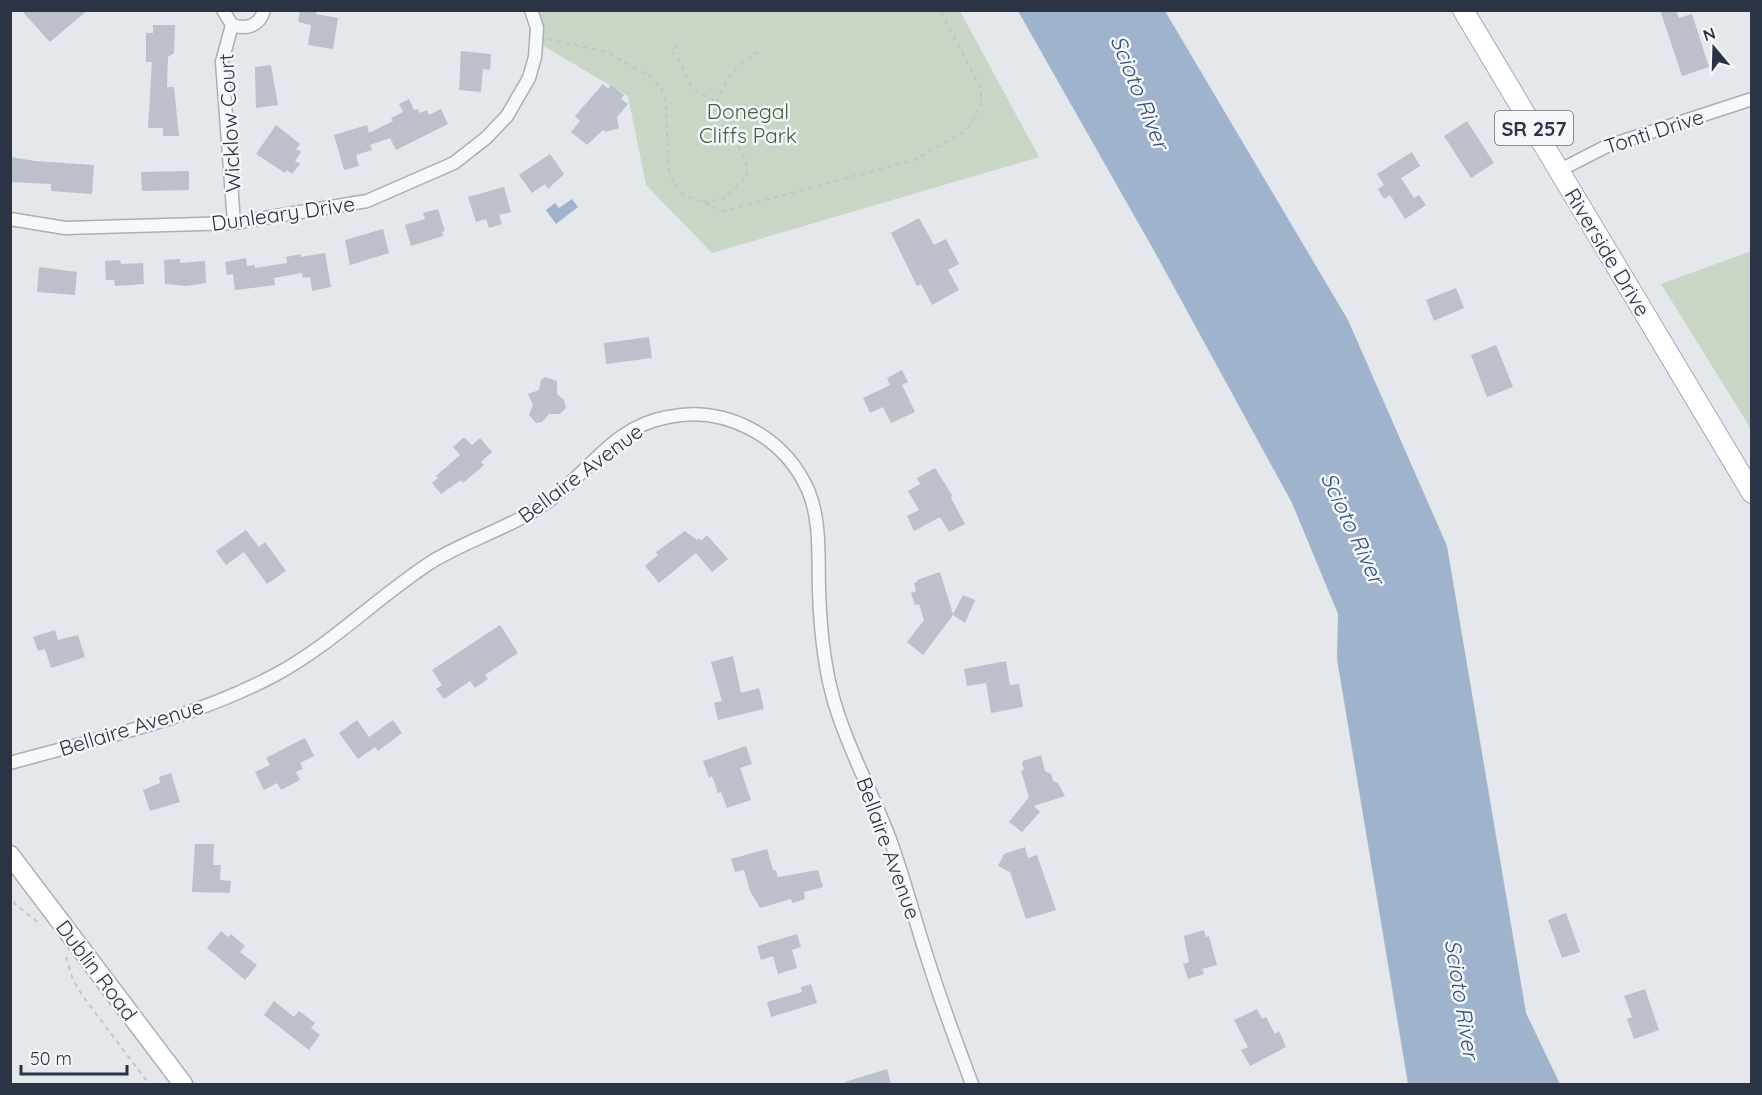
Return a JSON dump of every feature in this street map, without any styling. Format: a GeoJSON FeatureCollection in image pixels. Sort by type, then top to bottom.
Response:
{"type":"FeatureCollection","features":[{"type":"Feature","properties":{"kind":"main road","name":"Riverside Drive"},"geometry":{"type":"LineString","coordinates":[[1463,10],[1752,494]]}},
{"type":"Feature","properties":{"kind":"main road","name":"Dublin Road"},"geometry":{"type":"LineString","coordinates":[[10,855],[183,1084]]}},
{"type":"Feature","properties":{"kind":"street","name":"Wicklow Court"},"geometry":{"type":"LineString","coordinates":[[223,10],[232,25],[222,62],[234,223]]}},
{"type":"Feature","properties":{"kind":"street","name":"Wicklow Court"},"geometry":{"type":"LineString","coordinates":[[232,25],[246,28],[253,26],[264,10]]}},
{"type":"Feature","properties":{"kind":"street"},"geometry":{"type":"LineString","coordinates":[[531,10],[537,32]]}},
{"type":"Feature","properties":{"kind":"street","name":"Dunleary Drive"},"geometry":{"type":"LineString","coordinates":[[10,219],[65,228],[234,223],[367,201],[454,163],[486,138],[516,102],[529,78],[537,32]]}},
{"type":"Feature","properties":{"kind":"street","name":"Tonti Drive"},"geometry":{"type":"LineString","coordinates":[[1560,170],[1605,147],[1752,99]]}},
{"type":"Feature","properties":{"kind":"street","name":"Bellaire Avenue"},"geometry":{"type":"LineString","coordinates":[[10,763],[164,722],[275,675],[316,650],[394,587],[437,559],[510,525],[549,501],[610,444],[638,424],[671,416],[714,415],[735,420],[780,449],[799,472],[810,495],[817,524],[820,626],[831,691],[905,882],[927,958],[972,1084]]}},
{"type":"Feature","properties":{"kind":"path"},"geometry":{"type":"LineString","coordinates":[[537,32],[606,52],[651,77],[661,88],[666,102],[668,167],[675,185],[684,195],[724,212],[914,160],[967,130],[981,105],[981,89],[940,10]]}},
{"type":"Feature","properties":{"kind":"path"},"geometry":{"type":"LineString","coordinates":[[677,45],[671,51],[678,57],[689,84],[701,95],[718,102]]}},
{"type":"Feature","properties":{"kind":"path"},"geometry":{"type":"LineString","coordinates":[[703,202],[723,199],[746,178],[748,170],[745,154],[723,128],[718,102],[722,88],[738,67],[762,48]]}},
{"type":"Feature","properties":{"kind":"path"},"geometry":{"type":"LineString","coordinates":[[10,893],[15,904],[48,929]]}},
{"type":"Feature","properties":{"kind":"path"},"geometry":{"type":"LineString","coordinates":[[63,950],[73,980],[82,995],[149,1084]]}},
{"type":"Feature","properties":{"kind":"green space","name":"Donegal Cliffs Park"},"geometry":{"type":"Polygon","coordinates":[[[531,11],[960,11],[1039,157],[712,253],[646,185],[628,96],[537,42],[531,11]]]}},
{"type":"Feature","properties":{"kind":"green space"},"geometry":{"type":"Polygon","coordinates":[[[1752,251],[1751,429],[1661,284],[1752,251]]]}},
{"type":"Feature","properties":{"kind":"water","name":"Scioto River"},"geometry":{"type":"Polygon","coordinates":[[[1018,11],[1165,11],[1348,320],[1447,546],[1526,1013],[1560,1084],[1408,1084],[1337,659],[1338,614],[1292,503],[1157,256],[1018,11]]]}},
{"type":"Feature","properties":{"kind":"water"},"geometry":{"type":"Polygon","coordinates":[[[572,199],[578,207],[556,224],[546,210],[555,203],[559,208],[572,199]]]}},
{"type":"Feature","properties":{"kind":"building"},"geometry":{"type":"Polygon","coordinates":[[[21,10],[88,10],[50,42],[21,10]]]}},
{"type":"Feature","properties":{"kind":"building"},"geometry":{"type":"Polygon","coordinates":[[[300,10],[317,10],[316,14],[338,18],[333,49],[308,45],[311,25],[298,22],[300,10]]]}},
{"type":"Feature","properties":{"kind":"building"},"geometry":{"type":"Polygon","coordinates":[[[1660,10],[1676,10],[1679,18],[1692,14],[1709,67],[1682,76],[1660,10]]]}},
{"type":"Feature","properties":{"kind":"building"},"geometry":{"type":"Polygon","coordinates":[[[153,25],[175,25],[174,53],[168,57],[167,87],[174,87],[179,136],[163,136],[163,128],[148,128],[152,62],[146,62],[146,33],[153,33],[153,25]]]}},
{"type":"Feature","properties":{"kind":"building"},"geometry":{"type":"Polygon","coordinates":[[[461,51],[491,54],[490,70],[483,69],[481,92],[459,90],[461,51]]]}},
{"type":"Feature","properties":{"kind":"building"},"geometry":{"type":"Polygon","coordinates":[[[271,65],[278,105],[256,108],[255,67],[271,65]]]}},
{"type":"Feature","properties":{"kind":"building"},"geometry":{"type":"Polygon","coordinates":[[[603,84],[608,89],[611,85],[624,95],[621,99],[628,104],[617,117],[619,128],[606,132],[603,130],[587,145],[571,132],[580,121],[575,116],[603,84]]]}},
{"type":"Feature","properties":{"kind":"building"},"geometry":{"type":"Polygon","coordinates":[[[409,99],[414,110],[418,109],[420,113],[427,110],[429,115],[441,109],[448,124],[396,150],[390,138],[370,145],[372,150],[356,155],[359,166],[344,170],[334,135],[367,125],[369,133],[393,121],[391,118],[403,112],[399,104],[409,99]]]}},
{"type":"Feature","properties":{"kind":"building"},"geometry":{"type":"Polygon","coordinates":[[[1467,121],[1494,163],[1471,178],[1444,136],[1467,121]]]}},
{"type":"Feature","properties":{"kind":"building"},"geometry":{"type":"Polygon","coordinates":[[[276,125],[300,144],[296,149],[301,152],[295,161],[300,164],[292,174],[287,170],[285,173],[256,154],[276,125]]]}},
{"type":"Feature","properties":{"kind":"building"},"geometry":{"type":"Polygon","coordinates":[[[1412,152],[1420,166],[1401,178],[1414,198],[1419,195],[1426,205],[1405,219],[1390,195],[1384,199],[1378,189],[1384,185],[1377,174],[1412,152]]]}},
{"type":"Feature","properties":{"kind":"building"},"geometry":{"type":"Polygon","coordinates":[[[550,154],[564,174],[548,189],[545,184],[532,193],[519,175],[550,154]]]}},
{"type":"Feature","properties":{"kind":"building"},"geometry":{"type":"Polygon","coordinates":[[[10,157],[94,165],[92,194],[51,191],[51,184],[10,182],[10,157]]]}},
{"type":"Feature","properties":{"kind":"building"},"geometry":{"type":"Polygon","coordinates":[[[189,171],[189,190],[142,191],[141,172],[189,171]]]}},
{"type":"Feature","properties":{"kind":"building"},"geometry":{"type":"Polygon","coordinates":[[[504,187],[511,212],[499,215],[502,224],[489,228],[486,219],[476,222],[468,197],[504,187]]]}},
{"type":"Feature","properties":{"kind":"building"},"geometry":{"type":"Polygon","coordinates":[[[438,209],[445,231],[442,232],[443,236],[411,246],[405,225],[425,219],[423,213],[438,209]]]}},
{"type":"Feature","properties":{"kind":"building"},"geometry":{"type":"Polygon","coordinates":[[[919,218],[934,245],[946,239],[959,264],[948,270],[959,290],[932,305],[921,284],[917,286],[891,233],[919,218]]]}},
{"type":"Feature","properties":{"kind":"building"},"geometry":{"type":"Polygon","coordinates":[[[383,229],[389,253],[350,265],[345,240],[383,229]]]}},
{"type":"Feature","properties":{"kind":"building"},"geometry":{"type":"Polygon","coordinates":[[[325,253],[331,287],[312,291],[310,277],[303,278],[302,273],[274,278],[275,285],[235,290],[233,274],[227,275],[225,262],[246,258],[247,266],[255,265],[255,268],[287,263],[286,257],[325,253]]]}},
{"type":"Feature","properties":{"kind":"building"},"geometry":{"type":"Polygon","coordinates":[[[180,259],[180,263],[205,261],[206,283],[187,286],[165,284],[164,260],[180,259]]]}},
{"type":"Feature","properties":{"kind":"building"},"geometry":{"type":"Polygon","coordinates":[[[120,260],[121,264],[143,263],[144,284],[115,286],[114,280],[106,280],[105,261],[120,260]]]}},
{"type":"Feature","properties":{"kind":"building"},"geometry":{"type":"Polygon","coordinates":[[[39,267],[77,272],[75,295],[37,292],[39,267]]]}},
{"type":"Feature","properties":{"kind":"building"},"geometry":{"type":"Polygon","coordinates":[[[1456,288],[1464,308],[1434,321],[1426,300],[1456,288]]]}},
{"type":"Feature","properties":{"kind":"building"},"geometry":{"type":"Polygon","coordinates":[[[649,337],[652,358],[606,364],[604,343],[649,337]]]}},
{"type":"Feature","properties":{"kind":"building"},"geometry":{"type":"Polygon","coordinates":[[[1496,345],[1513,387],[1487,397],[1471,355],[1496,345]]]}},
{"type":"Feature","properties":{"kind":"building"},"geometry":{"type":"Polygon","coordinates":[[[902,370],[908,382],[902,385],[915,412],[891,423],[883,407],[870,413],[863,398],[890,385],[887,378],[902,370]]]}},
{"type":"Feature","properties":{"kind":"building"},"geometry":{"type":"Polygon","coordinates":[[[545,377],[557,381],[557,394],[564,400],[566,408],[560,414],[549,414],[542,422],[536,423],[529,415],[533,405],[528,394],[539,390],[541,380],[545,377]]]}},
{"type":"Feature","properties":{"kind":"building"},"geometry":{"type":"Polygon","coordinates":[[[464,437],[472,445],[480,438],[492,452],[481,462],[484,465],[463,483],[461,480],[441,494],[432,483],[438,478],[436,476],[460,455],[453,447],[464,437]]]}},
{"type":"Feature","properties":{"kind":"building"},"geometry":{"type":"Polygon","coordinates":[[[935,468],[952,495],[951,498],[965,524],[949,532],[940,517],[914,531],[907,516],[919,510],[908,491],[920,484],[917,478],[935,468]]]}},
{"type":"Feature","properties":{"kind":"building"},"geometry":{"type":"Polygon","coordinates":[[[246,530],[259,547],[265,542],[286,571],[267,584],[244,552],[226,565],[216,551],[246,530]]]}},
{"type":"Feature","properties":{"kind":"building"},"geometry":{"type":"Polygon","coordinates":[[[685,531],[701,541],[707,535],[728,559],[712,572],[696,553],[659,583],[645,566],[658,555],[656,552],[685,531]]]}},
{"type":"Feature","properties":{"kind":"building"},"geometry":{"type":"Polygon","coordinates":[[[940,572],[953,614],[963,595],[975,600],[965,623],[953,615],[923,655],[907,642],[924,620],[919,604],[915,605],[911,593],[916,591],[914,583],[917,580],[940,572]]]}},
{"type":"Feature","properties":{"kind":"building"},"geometry":{"type":"Polygon","coordinates":[[[500,625],[518,653],[485,675],[488,679],[475,688],[470,681],[444,699],[436,689],[442,685],[432,670],[500,625]]]}},
{"type":"Feature","properties":{"kind":"building"},"geometry":{"type":"Polygon","coordinates":[[[55,630],[58,640],[78,635],[85,657],[51,668],[45,649],[38,651],[33,637],[55,630]]]}},
{"type":"Feature","properties":{"kind":"building"},"geometry":{"type":"Polygon","coordinates":[[[733,656],[741,693],[759,688],[764,709],[718,720],[714,703],[722,701],[711,662],[733,656]]]}},
{"type":"Feature","properties":{"kind":"building"},"geometry":{"type":"Polygon","coordinates":[[[1006,661],[1010,685],[1019,684],[1023,707],[991,713],[986,683],[967,686],[964,669],[1006,661]]]}},
{"type":"Feature","properties":{"kind":"building"},"geometry":{"type":"Polygon","coordinates":[[[357,720],[369,737],[393,720],[402,733],[378,751],[375,747],[358,759],[339,733],[357,720]]]}},
{"type":"Feature","properties":{"kind":"building"},"geometry":{"type":"Polygon","coordinates":[[[305,738],[314,756],[300,763],[303,769],[296,772],[300,780],[281,790],[277,783],[264,790],[255,772],[270,765],[266,758],[305,738]]]}},
{"type":"Feature","properties":{"kind":"building"},"geometry":{"type":"Polygon","coordinates":[[[746,746],[752,764],[740,768],[751,800],[727,808],[712,776],[709,778],[703,761],[746,746]]]}},
{"type":"Feature","properties":{"kind":"building"},"geometry":{"type":"Polygon","coordinates":[[[1041,755],[1045,771],[1051,774],[1053,781],[1058,783],[1065,796],[1034,806],[1040,812],[1022,832],[1009,822],[1029,797],[1021,771],[1024,770],[1022,764],[1023,761],[1041,755]]]}},
{"type":"Feature","properties":{"kind":"building"},"geometry":{"type":"Polygon","coordinates":[[[171,773],[180,802],[150,811],[143,790],[160,783],[159,777],[171,773]]]}},
{"type":"Feature","properties":{"kind":"building"},"geometry":{"type":"Polygon","coordinates":[[[195,844],[214,844],[213,865],[221,865],[220,880],[231,881],[230,893],[192,892],[195,844]]]}},
{"type":"Feature","properties":{"kind":"building"},"geometry":{"type":"Polygon","coordinates":[[[1025,847],[1028,858],[1037,855],[1056,910],[1026,919],[1010,872],[998,866],[1004,854],[1025,847]]]}},
{"type":"Feature","properties":{"kind":"building"},"geometry":{"type":"Polygon","coordinates":[[[767,849],[773,870],[776,870],[778,877],[818,870],[823,887],[804,892],[805,899],[792,903],[791,899],[760,908],[750,891],[744,870],[735,872],[731,859],[767,849]]]}},
{"type":"Feature","properties":{"kind":"building"},"geometry":{"type":"Polygon","coordinates":[[[1566,913],[1580,952],[1562,958],[1548,920],[1566,913]]]}},
{"type":"Feature","properties":{"kind":"building"},"geometry":{"type":"Polygon","coordinates":[[[1204,930],[1206,937],[1209,936],[1217,965],[1202,969],[1204,974],[1188,979],[1183,964],[1189,962],[1184,936],[1204,930]]]}},
{"type":"Feature","properties":{"kind":"building"},"geometry":{"type":"Polygon","coordinates":[[[221,931],[228,937],[231,934],[245,946],[240,952],[257,965],[245,980],[207,948],[221,931]]]}},
{"type":"Feature","properties":{"kind":"building"},"geometry":{"type":"Polygon","coordinates":[[[797,934],[801,947],[792,950],[797,968],[778,974],[773,956],[761,960],[757,946],[797,934]]]}},
{"type":"Feature","properties":{"kind":"building"},"geometry":{"type":"Polygon","coordinates":[[[811,984],[817,1003],[771,1017],[767,1002],[802,992],[801,987],[811,984]]]}},
{"type":"Feature","properties":{"kind":"building"},"geometry":{"type":"Polygon","coordinates":[[[1645,989],[1659,1030],[1634,1039],[1627,1019],[1632,1017],[1624,996],[1645,989]]]}},
{"type":"Feature","properties":{"kind":"building"},"geometry":{"type":"Polygon","coordinates":[[[274,1001],[294,1017],[299,1011],[315,1023],[311,1028],[320,1035],[309,1050],[264,1015],[274,1001]]]}},
{"type":"Feature","properties":{"kind":"building"},"geometry":{"type":"Polygon","coordinates":[[[1257,1009],[1262,1019],[1266,1017],[1275,1034],[1279,1031],[1286,1047],[1250,1066],[1241,1050],[1248,1047],[1234,1020],[1257,1009]]]}},
{"type":"Feature","properties":{"kind":"building"},"geometry":{"type":"Polygon","coordinates":[[[887,1069],[891,1084],[845,1084],[845,1082],[887,1069]]]}}]}
